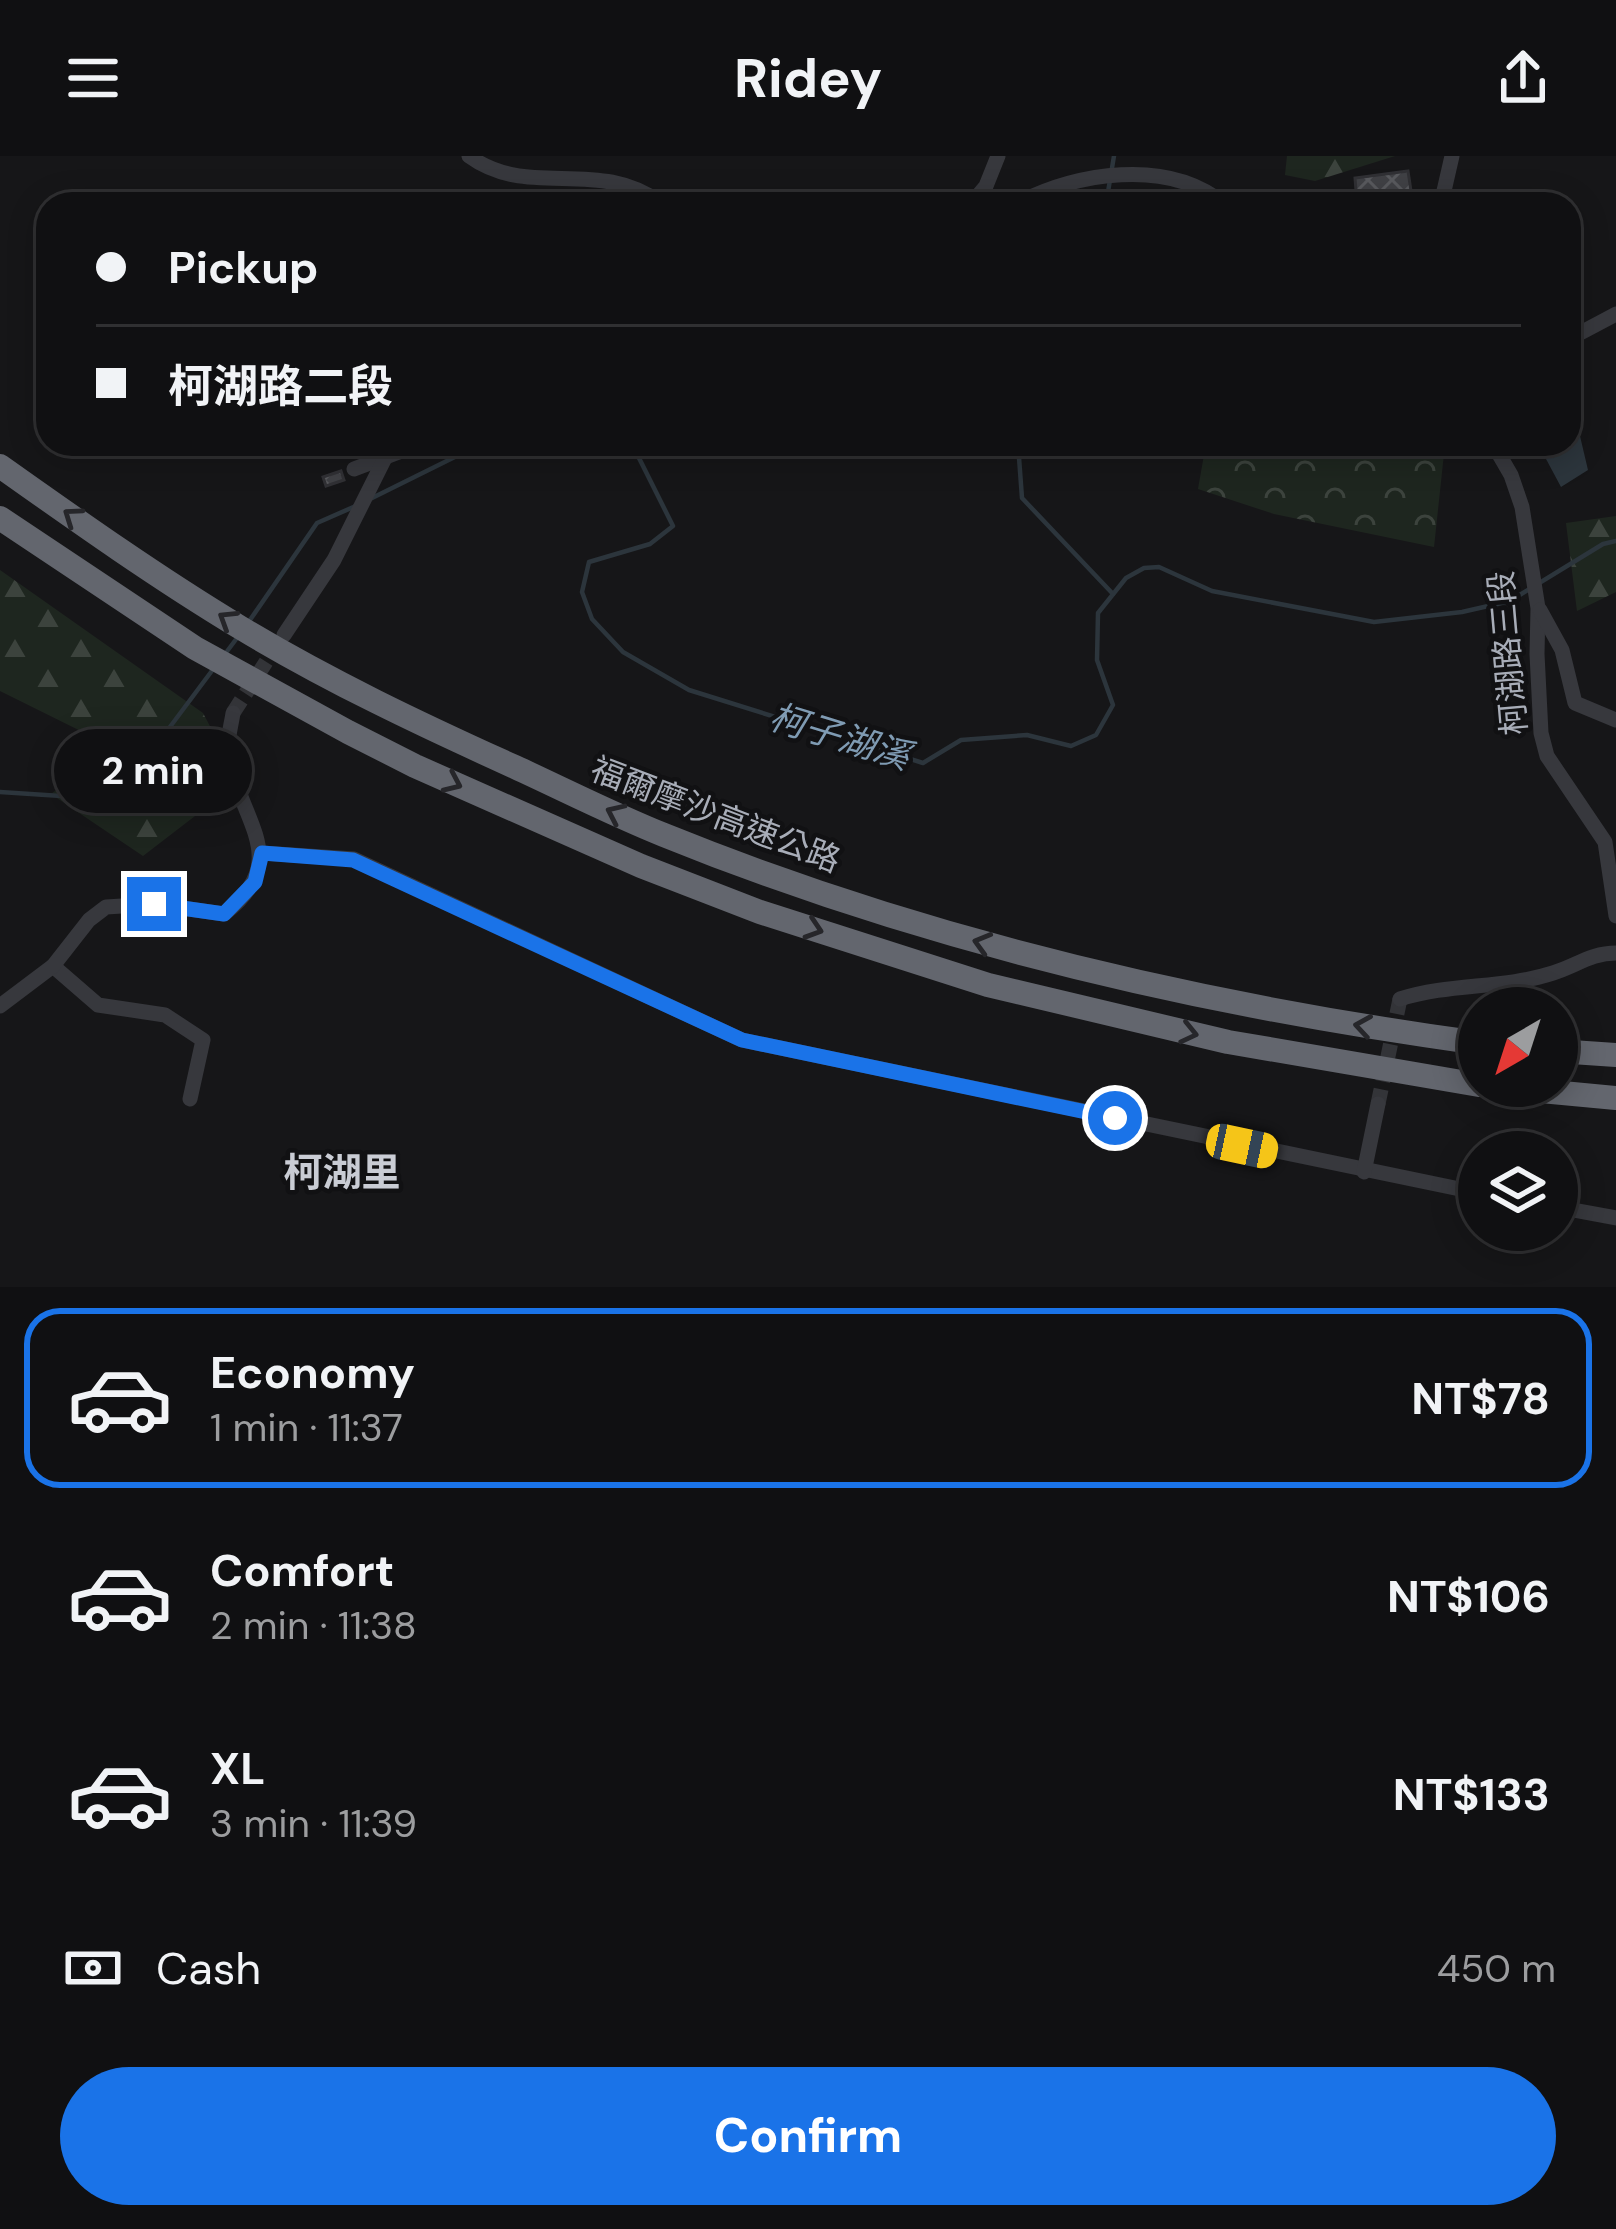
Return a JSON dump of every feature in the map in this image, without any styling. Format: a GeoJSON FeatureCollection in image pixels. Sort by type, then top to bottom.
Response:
{"type":"FeatureCollection","features":[{"type":"Feature","properties":{"kind":"highway","name":"福爾摩沙高速公路"},"geometry":{"type":"LineString","coordinates":[[0,466],[244,630],[366,697],[661,834],[962,938],[1241,1006],[1458,1039]]}},
{"type":"Feature","properties":{"kind":"highway"},"geometry":{"type":"LineString","coordinates":[[0,518],[195,648],[347,732],[641,866],[760,912],[988,985],[1228,1042],[1458,1081]]}},
{"type":"Feature","properties":{"kind":"highway"},"geometry":{"type":"LineString","coordinates":[[1578,1053],[1616,1055]]}},
{"type":"Feature","properties":{"kind":"highway"},"geometry":{"type":"LineString","coordinates":[[1578,1094],[1616,1098]]}},
{"type":"Feature","properties":{"kind":"street"},"geometry":{"type":"LineString","coordinates":[[469,156],[512,172],[585,167],[608,171],[646,192]]}},
{"type":"Feature","properties":{"kind":"street"},"geometry":{"type":"LineString","coordinates":[[981,192],[998,156]]}},
{"type":"Feature","properties":{"kind":"street"},"geometry":{"type":"LineString","coordinates":[[1444,192],[1452,156]]}},
{"type":"Feature","properties":{"kind":"street"},"geometry":{"type":"LineString","coordinates":[[1039,192],[1129,174],[1194,184],[1206,192]]}},
{"type":"Feature","properties":{"kind":"street"},"geometry":{"type":"LineString","coordinates":[[1581,332],[1616,314]]}},
{"type":"Feature","properties":{"kind":"street"},"geometry":{"type":"LineString","coordinates":[[354,469],[383,456]]}},
{"type":"Feature","properties":{"kind":"street"},"geometry":{"type":"LineString","coordinates":[[284,635],[339,551],[386,456]]}},
{"type":"Feature","properties":{"kind":"street","name":"柯湖路三段"},"geometry":{"type":"LineString","coordinates":[[1500,456],[1522,507],[1538,608],[1541,733],[1547,756],[1611,847],[1616,916]]}},
{"type":"Feature","properties":{"kind":"street"},"geometry":{"type":"LineString","coordinates":[[1538,608],[1562,650],[1575,703],[1616,720]]}},
{"type":"Feature","properties":{"kind":"street"},"geometry":{"type":"LineString","coordinates":[[0,1006],[53,965],[89,920],[106,908],[154,904],[224,914],[255,882],[262,853],[227,756],[233,712]]}},
{"type":"Feature","properties":{"kind":"street"},"geometry":{"type":"LineString","coordinates":[[262,853],[353,860],[742,1040],[1458,1189]]}},
{"type":"Feature","properties":{"kind":"street"},"geometry":{"type":"LineString","coordinates":[[1400,999],[1553,973],[1598,952],[1616,952]]}},
{"type":"Feature","properties":{"kind":"street"},"geometry":{"type":"LineString","coordinates":[[53,965],[98,1005],[165,1015],[203,1040],[190,1099]]}},
{"type":"Feature","properties":{"kind":"street"},"geometry":{"type":"LineString","coordinates":[[1364,1172],[1378,1104]]}},
{"type":"Feature","properties":{"kind":"street"},"geometry":{"type":"LineString","coordinates":[[1578,1211],[1616,1218]]}},
{"type":"Feature","properties":{"kind":"green space"},"geometry":{"type":"Polygon","coordinates":[[[1287,156],[1395,156],[1315,181],[1285,175],[1287,156]]]}},
{"type":"Feature","properties":{"kind":"green space"},"geometry":{"type":"Polygon","coordinates":[[[1204,456],[1444,456],[1434,547],[1274,514],[1198,489],[1204,456]]]}},
{"type":"Feature","properties":{"kind":"green space"},"geometry":{"type":"Polygon","coordinates":[[[1616,516],[1616,592],[1577,611],[1566,523],[1616,516]]]}},
{"type":"Feature","properties":{"kind":"green space"},"geometry":{"type":"Polygon","coordinates":[[[0,570],[203,713],[212,730],[221,796],[143,856],[51,794],[113,747],[0,691],[0,570]]]}},
{"type":"Feature","properties":{"kind":"shaded area"},"geometry":{"type":"Polygon","coordinates":[[[1581,440],[1588,470],[1561,487],[1544,456],[1581,456],[1581,440]]]}},
{"type":"Feature","properties":{"kind":"building"},"geometry":{"type":"Polygon","coordinates":[[[1408,171],[1411,192],[1350,192],[1356,191],[1355,178],[1408,171]]]}},
{"type":"Feature","properties":{"kind":"building"},"geometry":{"type":"Polygon","coordinates":[[[341,471],[344,480],[326,486],[323,477],[341,471]]]}},
{"type":"Feature","properties":{"kind":"waterway"},"geometry":{"type":"LineString","coordinates":[[1108,192],[1114,156]]}},
{"type":"Feature","properties":{"kind":"waterway","name":"柯子湖溪"},"geometry":{"type":"LineString","coordinates":[[368,500],[457,456]]}},
{"type":"Feature","properties":{"kind":"waterway","name":"柯子湖溪"},"geometry":{"type":"LineString","coordinates":[[637,456],[673,526],[650,544],[589,562],[582,592],[592,619],[623,652],[689,690],[923,763],[961,740],[1027,735],[1071,746],[1096,735],[1113,705],[1097,660],[1098,613],[1126,578],[1144,568],[1159,567],[1212,591],[1374,622],[1510,601],[1603,544],[1616,541]]}},
{"type":"Feature","properties":{"kind":"waterway"},"geometry":{"type":"LineString","coordinates":[[1019,456],[1022,498],[1113,594]]}},
{"type":"Feature","properties":{"kind":"waterway","name":"柯子湖溪"},"geometry":{"type":"LineString","coordinates":[[250,620],[317,523],[358,505]]}},
{"type":"Feature","properties":{"kind":"waterway","name":"柯子湖溪"},"geometry":{"type":"LineString","coordinates":[[225,654],[240,634]]}},
{"type":"Feature","properties":{"kind":"waterway","name":"柯子湖溪"},"geometry":{"type":"LineString","coordinates":[[0,792],[107,799],[149,755],[214,668]]}},
{"type":"Feature","properties":{"kind":"tunnel"},"geometry":{"type":"LineString","coordinates":[[233,713],[277,645]]}},
{"type":"Feature","properties":{"kind":"tunnel"},"geometry":{"type":"LineString","coordinates":[[1378,1104],[1400,999]]}},
{"type":"Feature","properties":{"kind":"district","name":"柯湖里"},"geometry":{"type":"Point","coordinates":[342,1172]}},
{"type":"Feature","properties":{"kind":"route"},"geometry":{"type":"LineString","coordinates":[[154,904],[224,914],[255,882],[262,853],[353,860],[742,1040],[1115,1118]]}}]}
